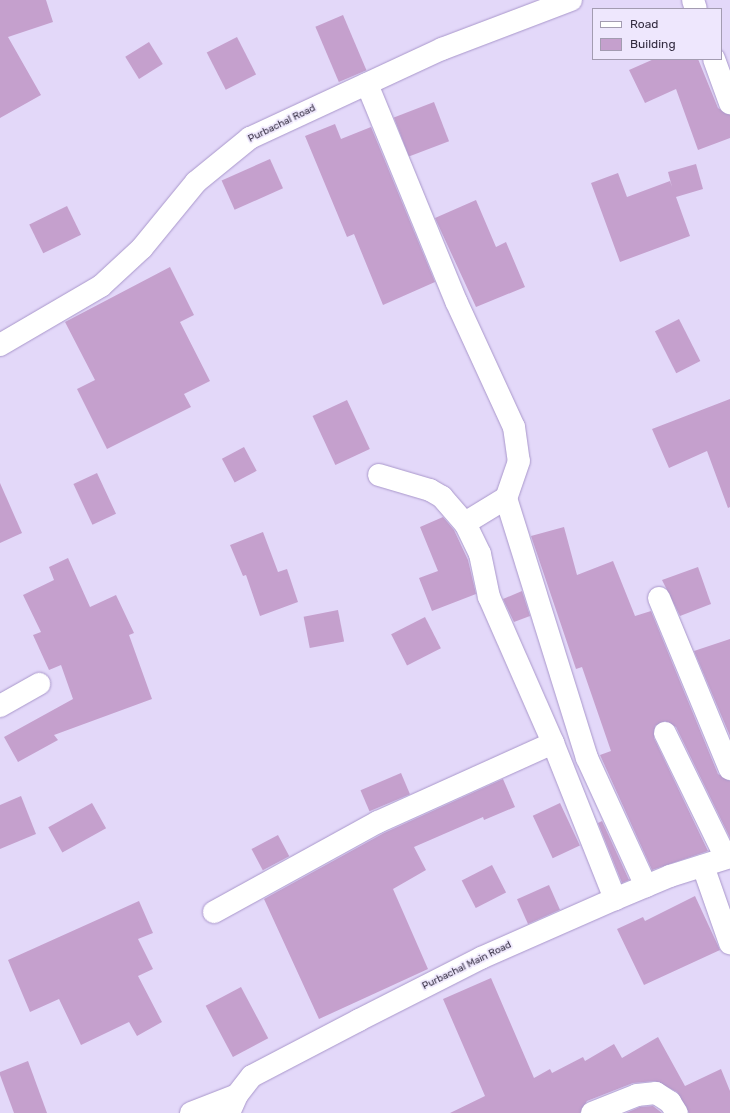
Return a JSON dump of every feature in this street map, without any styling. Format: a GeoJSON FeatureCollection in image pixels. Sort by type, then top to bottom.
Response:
{"type":"FeatureCollection","features":[{"type":"Feature","properties":{"kind":"street","name":"Purbachal Road"},"geometry":{"type":"LineString","coordinates":[[0,345],[101,286],[142,248],[196,182],[232,150],[250,138],[442,49],[565,1]]}},
{"type":"Feature","properties":{"kind":"street"},"geometry":{"type":"LineString","coordinates":[[714,60],[730,103]]}},
{"type":"Feature","properties":{"kind":"street"},"geometry":{"type":"LineString","coordinates":[[367,84],[456,301],[514,427],[519,461],[506,498],[587,758],[646,886]]}},
{"type":"Feature","properties":{"kind":"street"},"geometry":{"type":"LineString","coordinates":[[379,475],[430,490],[442,497],[465,523],[480,554],[489,597],[554,743],[615,899]]}},
{"type":"Feature","properties":{"kind":"street"},"geometry":{"type":"LineString","coordinates":[[465,523],[506,498]]}},
{"type":"Feature","properties":{"kind":"street"},"geometry":{"type":"LineString","coordinates":[[659,598],[730,769]]}},
{"type":"Feature","properties":{"kind":"street"},"geometry":{"type":"LineString","coordinates":[[0,706],[39,684]]}},
{"type":"Feature","properties":{"kind":"street"},"geometry":{"type":"LineString","coordinates":[[665,733],[728,858]]}},
{"type":"Feature","properties":{"kind":"street"},"geometry":{"type":"LineString","coordinates":[[214,912],[378,822],[554,743]]}},
{"type":"Feature","properties":{"kind":"street","name":"Purbachal Main Road"},"geometry":{"type":"LineString","coordinates":[[233,1104],[252,1076],[358,1020],[481,958],[646,886],[728,858]]}},
{"type":"Feature","properties":{"kind":"street"},"geometry":{"type":"LineString","coordinates":[[703,866],[730,943]]}},
{"type":"Feature","properties":{"kind":"street"},"geometry":{"type":"LineString","coordinates":[[592,1113],[637,1095],[656,1093],[670,1102],[677,1113]]}},
{"type":"Feature","properties":{"kind":"street"},"geometry":{"type":"LineString","coordinates":[[191,1113],[233,1104]]}},
{"type":"Feature","properties":{"kind":"building"},"geometry":{"type":"Polygon","coordinates":[[[0,0],[46,0],[53,22],[8,37],[41,95],[0,118],[0,0]]]}},
{"type":"Feature","properties":{"kind":"building"},"geometry":{"type":"Polygon","coordinates":[[[343,15],[366,70],[339,82],[315,27],[343,15]]]}},
{"type":"Feature","properties":{"kind":"building"},"geometry":{"type":"Polygon","coordinates":[[[237,37],[256,74],[226,90],[207,52],[237,37]]]}},
{"type":"Feature","properties":{"kind":"building"},"geometry":{"type":"Polygon","coordinates":[[[149,42],[163,64],[139,79],[125,57],[149,42]]]}},
{"type":"Feature","properties":{"kind":"building"},"geometry":{"type":"Polygon","coordinates":[[[652,60],[698,60],[718,108],[730,115],[730,138],[698,150],[676,89],[645,103],[629,70],[652,60]]]}},
{"type":"Feature","properties":{"kind":"building"},"geometry":{"type":"Polygon","coordinates":[[[434,102],[449,141],[409,157],[394,117],[434,102]]]}},
{"type":"Feature","properties":{"kind":"building"},"geometry":{"type":"Polygon","coordinates":[[[335,124],[341,139],[371,127],[435,282],[383,305],[354,234],[347,237],[305,136],[335,124]]]}},
{"type":"Feature","properties":{"kind":"building"},"geometry":{"type":"Polygon","coordinates":[[[270,159],[283,188],[235,210],[222,181],[270,159]]]}},
{"type":"Feature","properties":{"kind":"building"},"geometry":{"type":"Polygon","coordinates":[[[696,164],[703,189],[676,197],[690,236],[620,262],[591,183],[618,173],[627,197],[670,181],[672,187],[668,172],[696,164]]]}},
{"type":"Feature","properties":{"kind":"building"},"geometry":{"type":"Polygon","coordinates":[[[476,200],[496,247],[506,242],[525,287],[476,307],[435,218],[476,200]]]}},
{"type":"Feature","properties":{"kind":"building"},"geometry":{"type":"Polygon","coordinates":[[[67,206],[81,235],[43,253],[29,224],[67,206]]]}},
{"type":"Feature","properties":{"kind":"building"},"geometry":{"type":"Polygon","coordinates":[[[170,267],[194,315],[180,322],[210,381],[184,394],[191,407],[107,449],[77,389],[95,380],[65,322],[170,267]]]}},
{"type":"Feature","properties":{"kind":"building"},"geometry":{"type":"Polygon","coordinates":[[[679,319],[700,361],[676,373],[655,331],[679,319]]]}},
{"type":"Feature","properties":{"kind":"building"},"geometry":{"type":"Polygon","coordinates":[[[730,399],[730,507],[728,508],[707,451],[669,468],[652,429],[730,399]]]}},
{"type":"Feature","properties":{"kind":"building"},"geometry":{"type":"Polygon","coordinates":[[[347,400],[370,449],[335,465],[313,416],[347,400]]]}},
{"type":"Feature","properties":{"kind":"building"},"geometry":{"type":"Polygon","coordinates":[[[244,447],[257,471],[235,483],[222,459],[244,447]]]}},
{"type":"Feature","properties":{"kind":"building"},"geometry":{"type":"Polygon","coordinates":[[[97,473],[116,514],[92,525],[73,484],[97,473]]]}},
{"type":"Feature","properties":{"kind":"building"},"geometry":{"type":"Polygon","coordinates":[[[0,483],[22,533],[0,543],[0,483]]]}},
{"type":"Feature","properties":{"kind":"building"},"geometry":{"type":"Polygon","coordinates":[[[443,517],[454,530],[468,560],[476,594],[432,611],[419,578],[438,571],[420,527],[443,517]]]}},
{"type":"Feature","properties":{"kind":"building"},"geometry":{"type":"Polygon","coordinates":[[[564,527],[577,575],[613,561],[635,616],[651,611],[718,774],[730,781],[730,838],[676,727],[665,721],[655,726],[654,738],[708,851],[652,870],[600,755],[611,751],[582,667],[576,669],[531,536],[564,527]]]}},
{"type":"Feature","properties":{"kind":"building"},"geometry":{"type":"Polygon","coordinates":[[[263,532],[278,572],[287,569],[298,602],[260,616],[246,575],[243,576],[230,545],[263,532]]]}},
{"type":"Feature","properties":{"kind":"building"},"geometry":{"type":"Polygon","coordinates":[[[68,558],[90,607],[116,595],[134,633],[129,635],[152,699],[54,735],[58,740],[18,762],[4,737],[73,699],[61,665],[49,670],[33,635],[41,632],[23,595],[54,580],[49,567],[68,558]]]}},
{"type":"Feature","properties":{"kind":"building"},"geometry":{"type":"Polygon","coordinates":[[[698,567],[711,604],[680,616],[662,580],[698,567]]]}},
{"type":"Feature","properties":{"kind":"building"},"geometry":{"type":"Polygon","coordinates":[[[522,591],[530,616],[514,622],[503,599],[522,591]]]}},
{"type":"Feature","properties":{"kind":"building"},"geometry":{"type":"Polygon","coordinates":[[[338,610],[344,641],[310,648],[304,617],[338,610]]]}},
{"type":"Feature","properties":{"kind":"building"},"geometry":{"type":"Polygon","coordinates":[[[425,617],[441,648],[407,665],[391,634],[425,617]]]}},
{"type":"Feature","properties":{"kind":"building"},"geometry":{"type":"Polygon","coordinates":[[[730,639],[730,736],[694,651],[730,639]]]}},
{"type":"Feature","properties":{"kind":"building"},"geometry":{"type":"Polygon","coordinates":[[[401,773],[410,794],[369,811],[360,790],[401,773]]]}},
{"type":"Feature","properties":{"kind":"building"},"geometry":{"type":"Polygon","coordinates":[[[503,779],[515,807],[484,820],[483,817],[414,847],[426,870],[393,889],[428,969],[319,1019],[264,899],[384,833],[503,779]]]}},
{"type":"Feature","properties":{"kind":"building"},"geometry":{"type":"Polygon","coordinates":[[[21,796],[36,834],[0,849],[0,805],[21,796]]]}},
{"type":"Feature","properties":{"kind":"building"},"geometry":{"type":"Polygon","coordinates":[[[92,803],[106,828],[62,853],[48,827],[92,803]]]}},
{"type":"Feature","properties":{"kind":"building"},"geometry":{"type":"Polygon","coordinates":[[[560,803],[580,846],[553,858],[533,816],[560,803]]]}},
{"type":"Feature","properties":{"kind":"building"},"geometry":{"type":"Polygon","coordinates":[[[602,821],[629,880],[622,883],[598,823],[602,821]]]}},
{"type":"Feature","properties":{"kind":"building"},"geometry":{"type":"Polygon","coordinates":[[[278,835],[289,856],[263,870],[252,849],[278,835]]]}},
{"type":"Feature","properties":{"kind":"building"},"geometry":{"type":"Polygon","coordinates":[[[492,865],[506,893],[476,908],[462,880],[492,865]]]}},
{"type":"Feature","properties":{"kind":"building"},"geometry":{"type":"Polygon","coordinates":[[[549,885],[560,910],[528,924],[517,899],[549,885]]]}},
{"type":"Feature","properties":{"kind":"building"},"geometry":{"type":"Polygon","coordinates":[[[695,896],[720,950],[644,985],[617,929],[643,917],[645,921],[695,896]]]}},
{"type":"Feature","properties":{"kind":"building"},"geometry":{"type":"Polygon","coordinates":[[[139,901],[153,933],[138,939],[153,969],[138,976],[162,1022],[137,1036],[129,1022],[81,1045],[59,999],[30,1012],[8,960],[139,901]]]}},
{"type":"Feature","properties":{"kind":"building"},"geometry":{"type":"Polygon","coordinates":[[[491,978],[534,1078],[550,1069],[552,1073],[583,1057],[585,1061],[614,1044],[622,1058],[658,1037],[685,1086],[721,1069],[730,1091],[730,1113],[689,1113],[677,1092],[655,1081],[633,1083],[587,1101],[580,1113],[450,1113],[485,1096],[443,999],[491,978]]]}},
{"type":"Feature","properties":{"kind":"building"},"geometry":{"type":"Polygon","coordinates":[[[241,987],[268,1038],[233,1057],[206,1006],[241,987]]]}},
{"type":"Feature","properties":{"kind":"building"},"geometry":{"type":"Polygon","coordinates":[[[28,1061],[47,1113],[14,1113],[0,1075],[0,1072],[28,1061]]]}},
{"type":"Feature","properties":{"kind":"building"},"geometry":{"type":"Polygon","coordinates":[[[653,1106],[662,1113],[626,1113],[640,1107],[653,1106]]]}}]}
